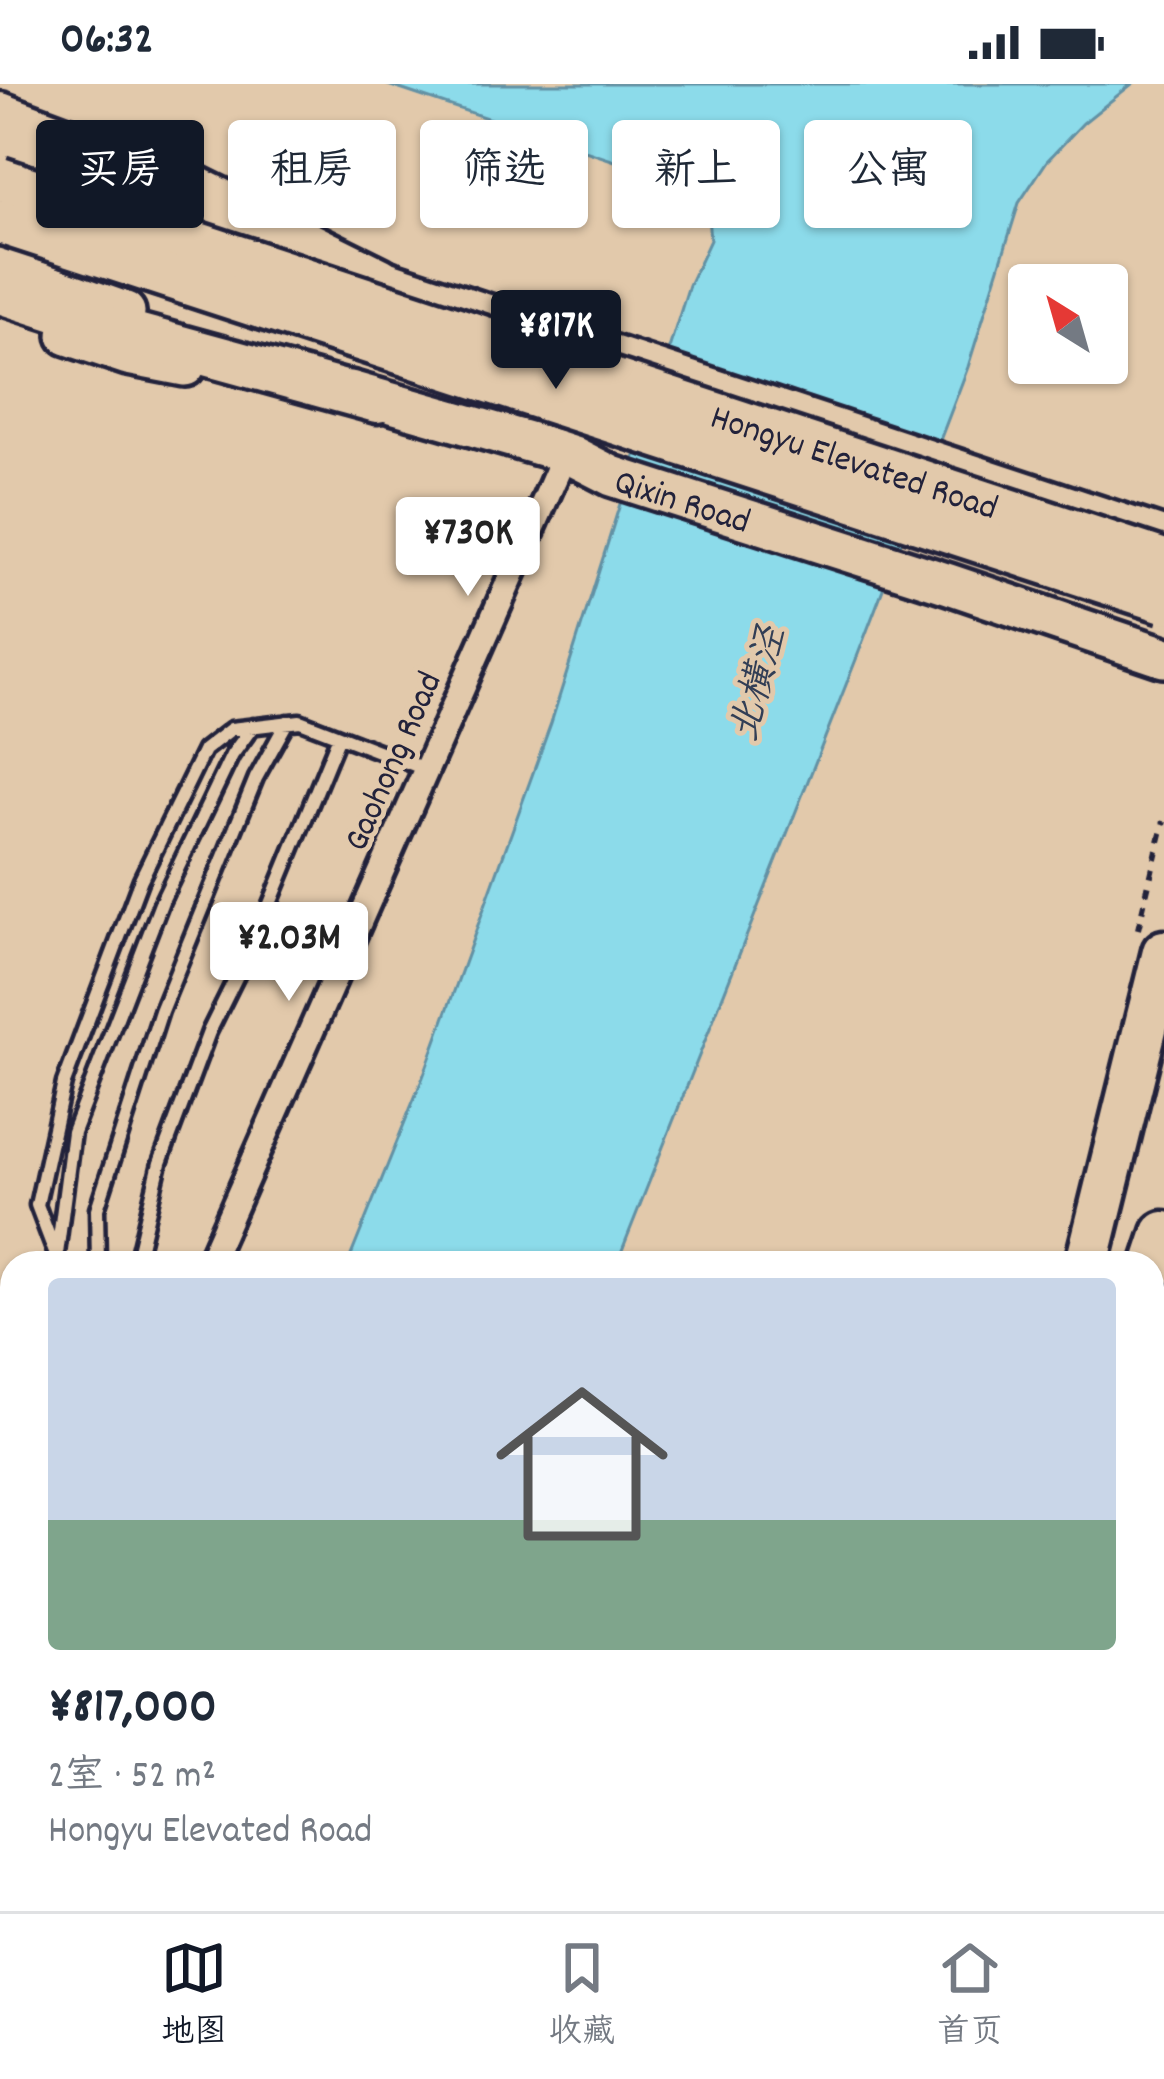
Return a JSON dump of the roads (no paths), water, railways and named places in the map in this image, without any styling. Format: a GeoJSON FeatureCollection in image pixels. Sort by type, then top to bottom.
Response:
{"type":"FeatureCollection","features":[{"type":"Feature","properties":{"kind":"highway"},"geometry":{"type":"LineString","coordinates":[[0,114],[190,184],[380,279]]}},
{"type":"Feature","properties":{"kind":"highway","name":"Hongyu Elevated Road"},"geometry":{"type":"LineString","coordinates":[[0,179],[1164,562]]}},
{"type":"Feature","properties":{"kind":"highway","name":"Hongyu Elevated Road"},"geometry":{"type":"LineString","coordinates":[[0,222],[1164,601]]}},
{"type":"Feature","properties":{"kind":"highway"},"geometry":{"type":"LineString","coordinates":[[0,292],[111,328],[377,401]]}},
{"type":"Feature","properties":{"kind":"highway"},"geometry":{"type":"LineString","coordinates":[[1090,1251],[1164,952]]}},
{"type":"Feature","properties":{"kind":"main road"},"geometry":{"type":"LineString","coordinates":[[0,154],[1164,538]]}},
{"type":"Feature","properties":{"kind":"main road","name":"Qixin Road"},"geometry":{"type":"LineString","coordinates":[[0,268],[377,401],[567,453],[613,476],[1164,657]]}},
{"type":"Feature","properties":{"kind":"main road"},"geometry":{"type":"LineString","coordinates":[[0,312],[128,355],[377,401]]}},
{"type":"Feature","properties":{"kind":"street","name":"Gaohong Road"},"geometry":{"type":"LineString","coordinates":[[214,1251],[567,453],[602,350]]}},
{"type":"Feature","properties":{"kind":"lane"},"geometry":{"type":"LineString","coordinates":[[54,1251],[37,1204],[71,1063],[141,879],[203,750],[232,729],[300,721],[424,769]]}},
{"type":"Feature","properties":{"kind":"lane"},"geometry":{"type":"LineString","coordinates":[[98,1251],[97,1209],[161,1011],[256,778],[287,722]]}},
{"type":"Feature","properties":{"kind":"lane"},"geometry":{"type":"LineString","coordinates":[[59,1251],[73,1132],[162,902],[232,755],[254,726]]}},
{"type":"Feature","properties":{"kind":"lane"},"geometry":{"type":"LineString","coordinates":[[139,1251],[160,1163],[209,1032],[258,933],[339,736]]}},
{"type":"Feature","properties":{"kind":"water","name":"北横泾"},"geometry":{"type":"Polygon","coordinates":[[[385,84],[1132,84],[1083,123],[1047,161],[1019,203],[968,367],[622,1251],[353,1251],[423,1077],[551,723],[689,285],[710,240],[709,228],[780,228],[780,120],[612,120],[612,160],[588,152],[588,120],[493,120],[385,84]]]}}]}
